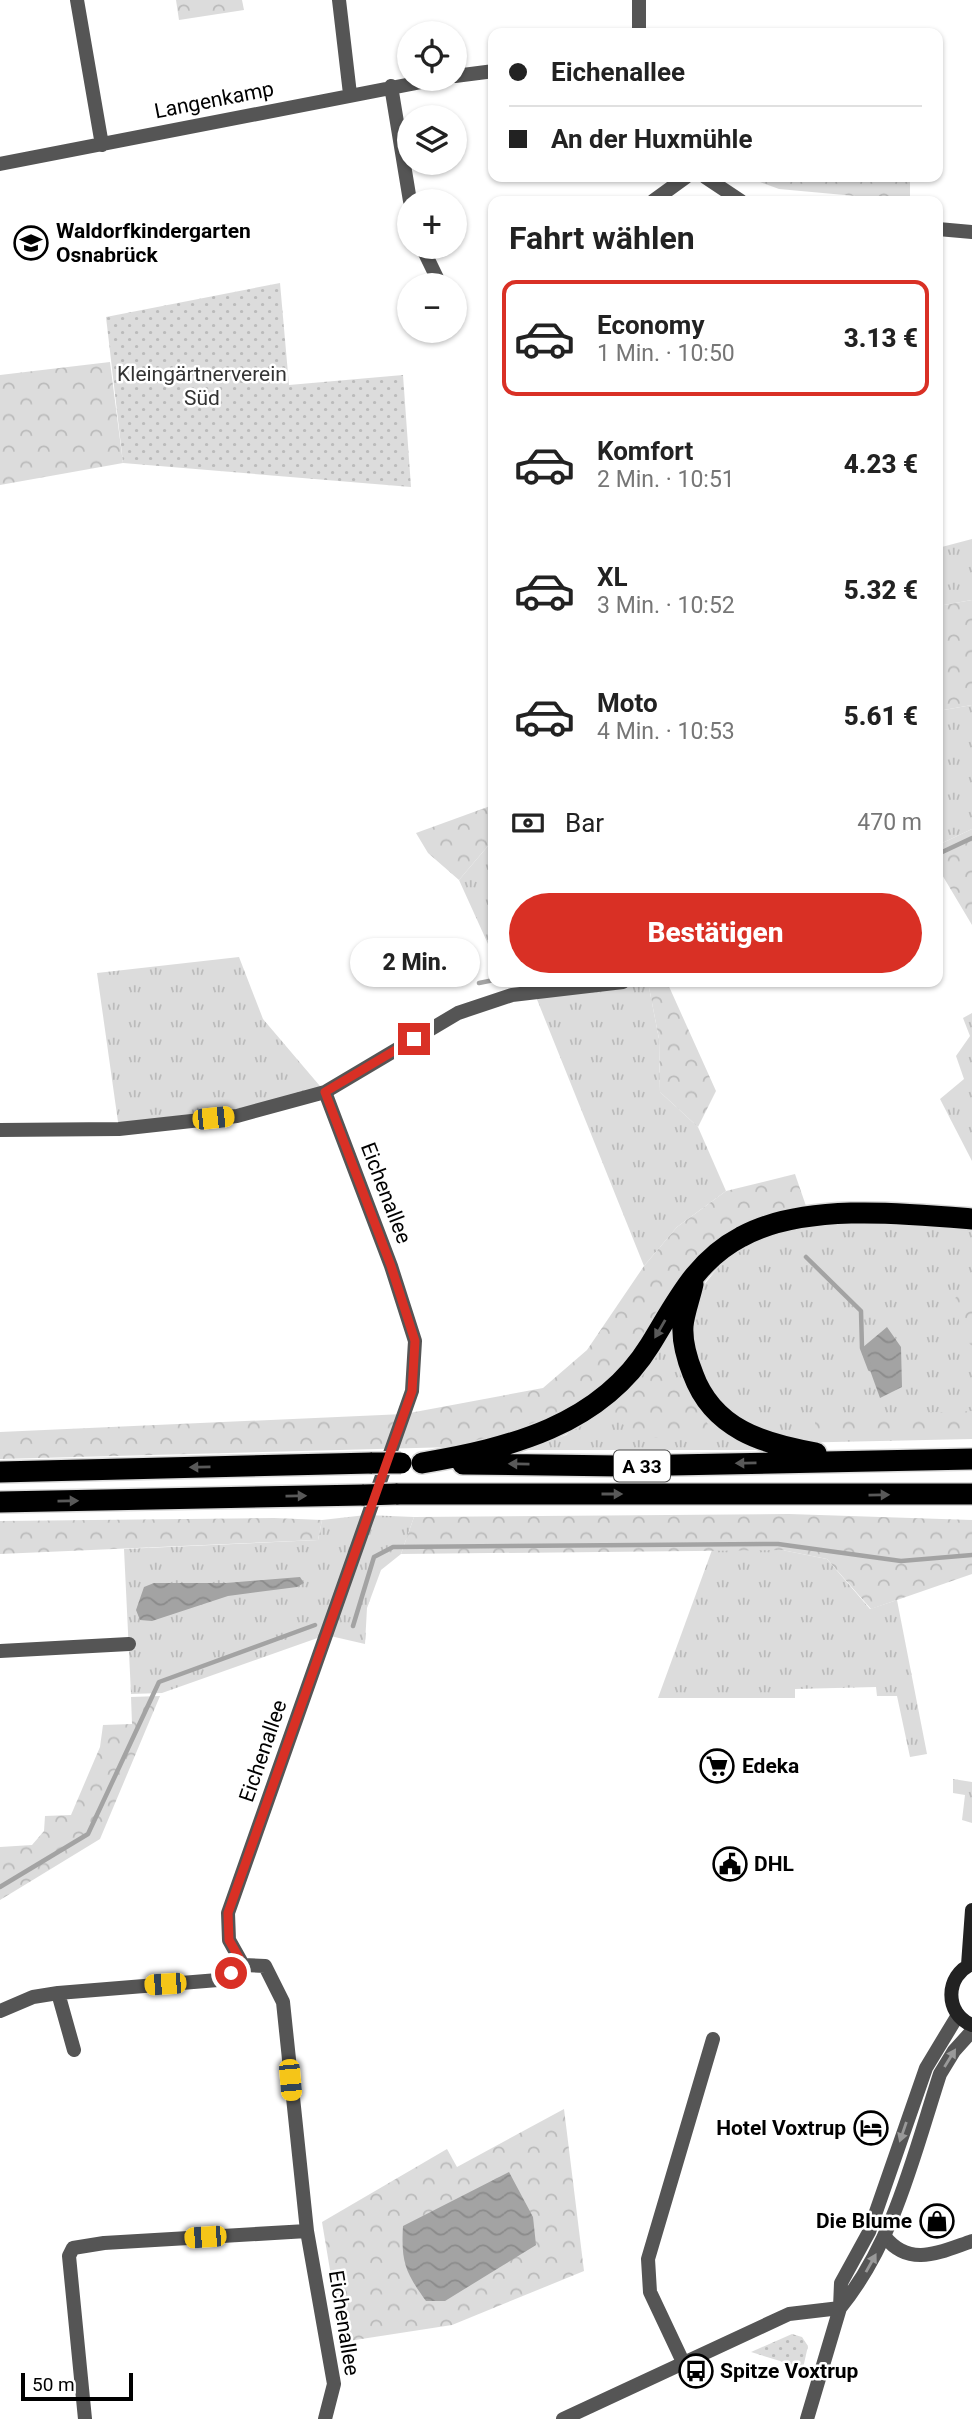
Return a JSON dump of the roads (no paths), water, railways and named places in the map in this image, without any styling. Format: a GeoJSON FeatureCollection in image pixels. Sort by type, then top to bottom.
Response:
{"type":"FeatureCollection","features":[{"type":"Feature","properties":{"kind":"highway"},"geometry":{"type":"LineString","coordinates":[[411,1463],[507,1445],[544,1432],[586,1412],[619,1385],[642,1357],[697,1272],[716,1253],[742,1236],[777,1224],[871,1214],[972,1219]]}},
{"type":"Feature","properties":{"kind":"highway"},"geometry":{"type":"LineString","coordinates":[[697,1272],[683,1326],[687,1357],[708,1404],[729,1424],[750,1437],[782,1447],[863,1461]]}},
{"type":"Feature","properties":{"kind":"highway","name":"A 33"},"geometry":{"type":"LineString","coordinates":[[0,1472],[372,1463],[620,1466],[972,1459]]}},
{"type":"Feature","properties":{"kind":"highway","name":"A 33"},"geometry":{"type":"LineString","coordinates":[[0,1502],[396,1494],[972,1494]]}},
{"type":"Feature","properties":{"kind":"main road"},"geometry":{"type":"LineString","coordinates":[[972,1910],[970,1965],[955,1979],[951,1987],[953,2006],[958,2015],[972,2025]]}},
{"type":"Feature","properties":{"kind":"street"},"geometry":{"type":"LineString","coordinates":[[77,0],[102,145]]}},
{"type":"Feature","properties":{"kind":"street"},"geometry":{"type":"LineString","coordinates":[[339,0],[351,94]]}},
{"type":"Feature","properties":{"kind":"street"},"geometry":{"type":"LineString","coordinates":[[639,0],[639,28]]}},
{"type":"Feature","properties":{"kind":"street"},"geometry":{"type":"LineString","coordinates":[[467,74],[488,72]]}},
{"type":"Feature","properties":{"kind":"street","name":"Langenkamp"},"geometry":{"type":"LineString","coordinates":[[0,164],[397,85]]}},
{"type":"Feature","properties":{"kind":"street"},"geometry":{"type":"LineString","coordinates":[[391,86],[408,189]]}},
{"type":"Feature","properties":{"kind":"street"},"geometry":{"type":"LineString","coordinates":[[660,196],[678,182]]}},
{"type":"Feature","properties":{"kind":"street"},"geometry":{"type":"LineString","coordinates":[[712,182],[734,196]]}},
{"type":"Feature","properties":{"kind":"street"},"geometry":{"type":"LineString","coordinates":[[943,229],[972,232]]}},
{"type":"Feature","properties":{"kind":"street"},"geometry":{"type":"LineString","coordinates":[[0,1130],[119,1129],[237,1116],[325,1092],[458,1013],[512,995],[580,987]]}},
{"type":"Feature","properties":{"kind":"street","name":"Eichenallee"},"geometry":{"type":"LineString","coordinates":[[325,1092],[391,1266],[415,1341],[412,1391],[228,1913],[229,1940],[243,1965],[265,1966],[283,2002],[307,2231],[334,2384],[325,2419]]}},
{"type":"Feature","properties":{"kind":"street"},"geometry":{"type":"LineString","coordinates":[[0,1651],[129,1644]]}},
{"type":"Feature","properties":{"kind":"street"},"geometry":{"type":"LineString","coordinates":[[0,2011],[33,1997],[58,1993],[218,1980],[243,1965]]}},
{"type":"Feature","properties":{"kind":"street"},"geometry":{"type":"LineString","coordinates":[[58,1993],[74,2050]]}},
{"type":"Feature","properties":{"kind":"street"},"geometry":{"type":"LineString","coordinates":[[807,2419],[840,2308],[841,2283],[869,2232],[926,2068],[958,2015]]}},
{"type":"Feature","properties":{"kind":"street"},"geometry":{"type":"LineString","coordinates":[[563,2419],[789,2314],[840,2308],[856,2289],[885,2237],[940,2074],[954,2051],[972,2031]]}},
{"type":"Feature","properties":{"kind":"street"},"geometry":{"type":"LineString","coordinates":[[684,2362],[650,2292],[648,2259],[713,2039]]}},
{"type":"Feature","properties":{"kind":"street"},"geometry":{"type":"LineString","coordinates":[[85,2419],[69,2256],[73,2248],[307,2231]]}},
{"type":"Feature","properties":{"kind":"street"},"geometry":{"type":"LineString","coordinates":[[885,2237],[894,2248],[908,2256],[926,2256],[972,2241]]}},
{"type":"Feature","properties":{"kind":"water"},"geometry":{"type":"Polygon","coordinates":[[[887,1327],[901,1347],[902,1387],[880,1398],[862,1348],[887,1327]]]}},
{"type":"Feature","properties":{"kind":"water"},"geometry":{"type":"Polygon","coordinates":[[[300,1577],[304,1583],[297,1587],[228,1596],[152,1621],[140,1620],[136,1610],[144,1587],[154,1583],[226,1583],[300,1577]]]}},
{"type":"Feature","properties":{"kind":"water"},"geometry":{"type":"Polygon","coordinates":[[[509,2172],[533,2217],[536,2245],[445,2301],[426,2301],[406,2266],[403,2226],[509,2172]]]}},
{"type":"Feature","properties":{"kind":"waterway"},"geometry":{"type":"LineString","coordinates":[[943,852],[972,838]]}},
{"type":"Feature","properties":{"kind":"waterway"},"geometry":{"type":"LineString","coordinates":[[479,983],[488,981]]}},
{"type":"Feature","properties":{"kind":"waterway"},"geometry":{"type":"LineString","coordinates":[[806,1257],[861,1311],[862,1348],[870,1369]]}},
{"type":"Feature","properties":{"kind":"waterway"},"geometry":{"type":"LineString","coordinates":[[353,1626],[374,1557],[393,1547],[778,1544],[901,1561],[972,1555]]}},
{"type":"Feature","properties":{"kind":"waterway"},"geometry":{"type":"LineString","coordinates":[[0,1887],[88,1834],[159,1682],[315,1625]]}},
{"type":"Feature","properties":{"kind":"place","name":"Waldorfkindergarten Osnabrück"},"geometry":{"type":"Point","coordinates":[31,243]}},
{"type":"Feature","properties":{"kind":"place","name":"Edeka"},"geometry":{"type":"Point","coordinates":[717,1766]}},
{"type":"Feature","properties":{"kind":"place","name":"DHL"},"geometry":{"type":"Point","coordinates":[730,1864]}},
{"type":"Feature","properties":{"kind":"place","name":"Hotel Voxtrup"},"geometry":{"type":"Point","coordinates":[871,2128]}},
{"type":"Feature","properties":{"kind":"place","name":"Die Blume"},"geometry":{"type":"Point","coordinates":[937,2221]}},
{"type":"Feature","properties":{"kind":"place","name":"Spitze Voxtrup"},"geometry":{"type":"Point","coordinates":[696,2371]}},
{"type":"Feature","properties":{"kind":"park label","name":"Kleingärtnerverein Süd"},"geometry":{"type":"Point","coordinates":[202,386]}}]}
